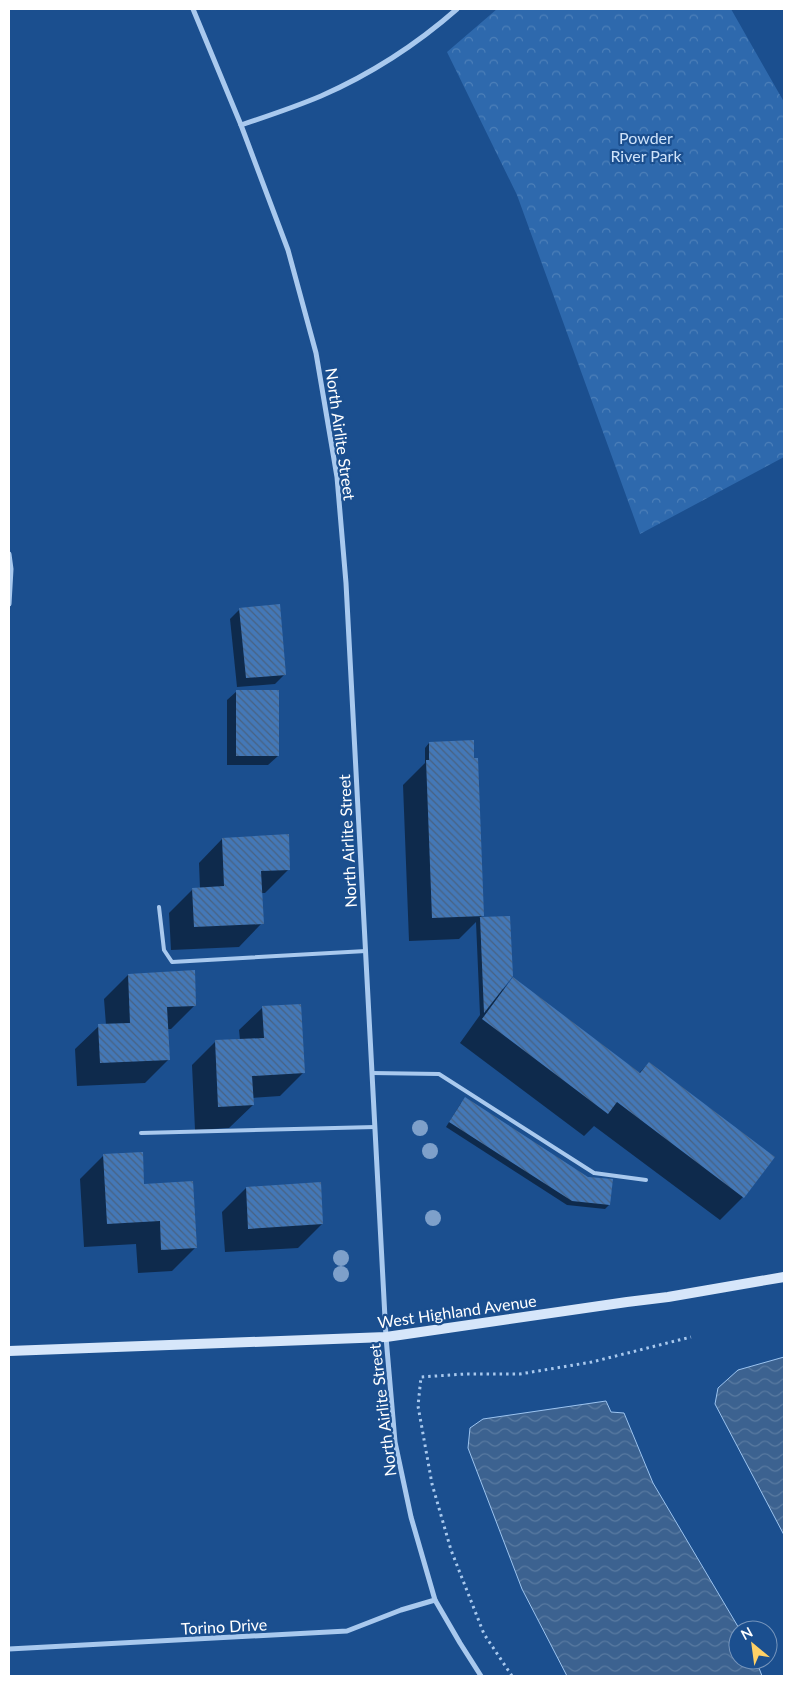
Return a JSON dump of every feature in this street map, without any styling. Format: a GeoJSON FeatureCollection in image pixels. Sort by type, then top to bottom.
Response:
{"type":"FeatureCollection","features":[{"type":"Feature","properties":{"kind":"main road","name":"West Highland Avenue"},"geometry":{"type":"LineString","coordinates":[[9,1351],[386,1337],[668,1297],[784,1277]]}},
{"type":"Feature","properties":{"kind":"street","name":"North Airlite Street"},"geometry":{"type":"LineString","coordinates":[[193,9],[241,125],[288,250],[316,353],[337,476],[346,583],[386,1337],[395,1442],[411,1517],[436,1600],[460,1643],[482,1676]]}},
{"type":"Feature","properties":{"kind":"street"},"geometry":{"type":"LineString","coordinates":[[241,125],[320,96],[354,80],[418,42],[457,9]]}},
{"type":"Feature","properties":{"kind":"street"},"geometry":{"type":"LineString","coordinates":[[9,554],[11,569],[9,604]]}},
{"type":"Feature","properties":{"kind":"street","name":"Torino Drive"},"geometry":{"type":"LineString","coordinates":[[9,1649],[347,1631],[401,1610],[436,1600]]}},
{"type":"Feature","properties":{"kind":"lane"},"geometry":{"type":"LineString","coordinates":[[159,907],[164,950],[172,962],[366,951]]}},
{"type":"Feature","properties":{"kind":"lane"},"geometry":{"type":"LineString","coordinates":[[372,1073],[439,1074],[594,1173],[646,1180]]}},
{"type":"Feature","properties":{"kind":"lane"},"geometry":{"type":"LineString","coordinates":[[141,1134],[375,1127]]}},
{"type":"Feature","properties":{"kind":"path"},"geometry":{"type":"LineString","coordinates":[[512,1676],[484,1634],[451,1550],[432,1484],[419,1416],[418,1406],[421,1377],[465,1374],[520,1374],[592,1362],[691,1337]]}},
{"type":"Feature","properties":{"kind":"green space","name":"Powder River Park"},"geometry":{"type":"Polygon","coordinates":[[[497,9],[731,9],[784,102],[784,457],[640,534],[517,195],[447,52],[497,9]]]}},
{"type":"Feature","properties":{"kind":"water"},"geometry":{"type":"Polygon","coordinates":[[[784,1357],[784,1535],[715,1404],[718,1388],[738,1370],[784,1357]]]}},
{"type":"Feature","properties":{"kind":"water"},"geometry":{"type":"Polygon","coordinates":[[[606,1401],[611,1412],[624,1413],[653,1483],[734,1620],[728,1620],[728,1670],[760,1670],[762,1676],[567,1676],[522,1589],[468,1448],[470,1428],[483,1419],[606,1401]]]}},
{"type":"Feature","properties":{"kind":"building"},"geometry":{"type":"Polygon","coordinates":[[[280,604],[286,675],[246,678],[239,608],[280,604]]]}},
{"type":"Feature","properties":{"kind":"building"},"geometry":{"type":"Polygon","coordinates":[[[236,690],[279,690],[279,756],[236,756],[236,690]]]}},
{"type":"Feature","properties":{"kind":"building"},"geometry":{"type":"Polygon","coordinates":[[[474,740],[474,758],[478,758],[484,916],[432,918],[426,760],[429,760],[429,742],[474,740]]]}},
{"type":"Feature","properties":{"kind":"building"},"geometry":{"type":"Polygon","coordinates":[[[289,834],[290,870],[261,871],[264,924],[194,927],[192,888],[224,886],[222,838],[289,834]]]}},
{"type":"Feature","properties":{"kind":"building"},"geometry":{"type":"Polygon","coordinates":[[[510,916],[513,976],[484,1013],[480,917],[510,916]]]}},
{"type":"Feature","properties":{"kind":"building"},"geometry":{"type":"Polygon","coordinates":[[[195,970],[196,1006],[167,1007],[170,1060],[100,1063],[98,1024],[130,1023],[128,974],[195,970]]]}},
{"type":"Feature","properties":{"kind":"building"},"geometry":{"type":"Polygon","coordinates":[[[513,977],[640,1073],[649,1062],[775,1157],[744,1198],[617,1102],[608,1114],[482,1019],[513,977]]]}},
{"type":"Feature","properties":{"kind":"building"},"geometry":{"type":"Polygon","coordinates":[[[301,1004],[305,1073],[252,1076],[254,1105],[218,1107],[215,1040],[264,1038],[262,1006],[301,1004]]]}},
{"type":"Feature","properties":{"kind":"building"},"geometry":{"type":"Polygon","coordinates":[[[465,1097],[588,1177],[613,1179],[610,1205],[572,1201],[449,1122],[465,1097]]]}},
{"type":"Feature","properties":{"kind":"building"},"geometry":{"type":"Polygon","coordinates":[[[143,1152],[144,1184],[193,1181],[197,1248],[161,1250],[160,1221],[107,1224],[103,1154],[143,1152]]]}},
{"type":"Feature","properties":{"kind":"building"},"geometry":{"type":"Polygon","coordinates":[[[321,1182],[323,1224],[248,1229],[246,1187],[321,1182]]]}}]}
